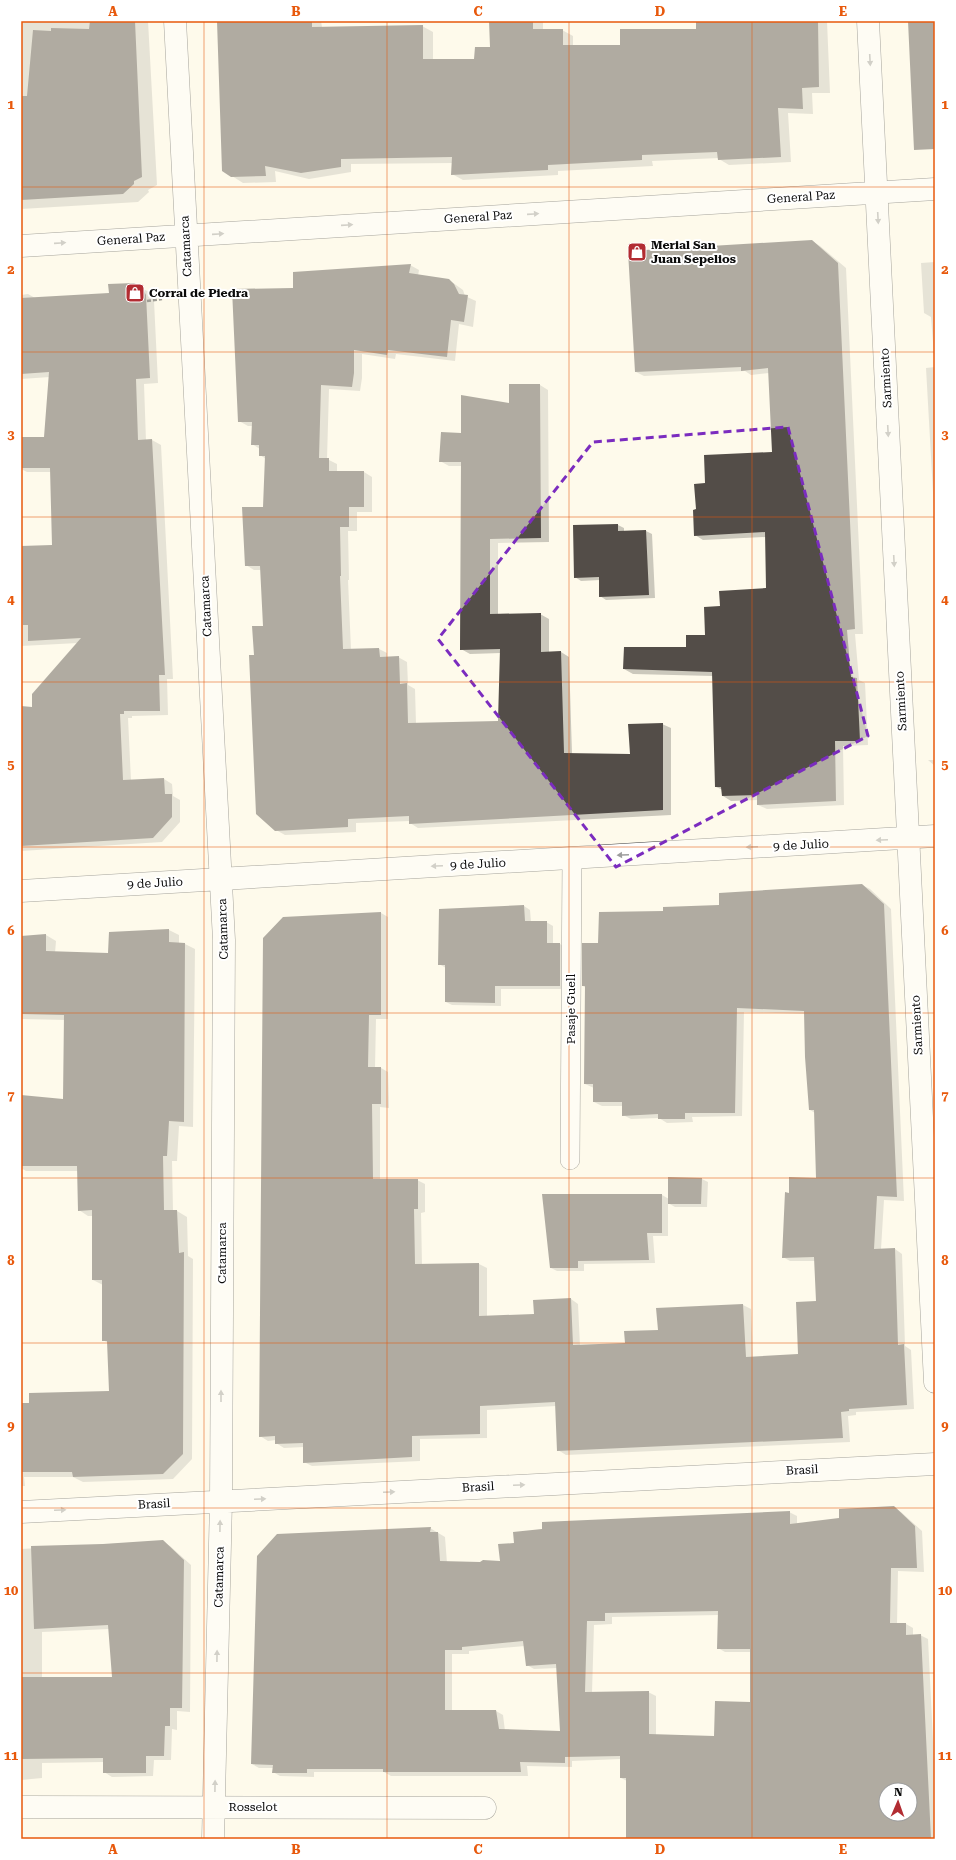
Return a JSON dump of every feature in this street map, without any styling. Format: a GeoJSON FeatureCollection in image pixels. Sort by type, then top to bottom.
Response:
{"type":"FeatureCollection","features":[{"type":"Feature","properties":{"kind":"street","name":"Catamarca"},"geometry":{"type":"LineString","coordinates":[[175,21],[224,948],[221,1501],[214,1839]]}},
{"type":"Feature","properties":{"kind":"street","name":"Sarmiento"},"geometry":{"type":"LineString","coordinates":[[868,21],[935,1382]]}},
{"type":"Feature","properties":{"kind":"street","name":"General Paz"},"geometry":{"type":"LineString","coordinates":[[21,246],[935,189]]}},
{"type":"Feature","properties":{"kind":"street","name":"9 de Julio"},"geometry":{"type":"LineString","coordinates":[[21,891],[935,836]]}},
{"type":"Feature","properties":{"kind":"street","name":"Brasil"},"geometry":{"type":"LineString","coordinates":[[21,1512],[935,1464]]}},
{"type":"Feature","properties":{"kind":"street","name":"Rosselot"},"geometry":{"type":"LineString","coordinates":[[21,1807],[485,1808]]}},
{"type":"Feature","properties":{"kind":"lane","name":"Pasaje Guell"},"geometry":{"type":"LineString","coordinates":[[570,1160],[572,858]]}},
{"type":"Feature","properties":{"kind":"highlighted area"},"geometry":{"type":"Polygon","coordinates":[[[788,427],[868,736],[616,867],[438,639],[593,442],[788,427]]]}},
{"type":"Feature","properties":{"kind":"building"},"geometry":{"type":"Polygon","coordinates":[[[90,21],[135,21],[142,177],[134,181],[134,184],[123,194],[21,200],[21,96],[27,96],[33,30],[51,31],[51,28],[89,29],[90,21]]]}},
{"type":"Feature","properties":{"kind":"building"},"geometry":{"type":"Polygon","coordinates":[[[217,21],[312,21],[312,27],[423,25],[423,59],[474,59],[475,47],[490,47],[489,21],[533,21],[533,29],[563,29],[563,45],[620,45],[620,29],[696,29],[696,21],[818,21],[819,87],[802,88],[803,109],[778,108],[781,157],[718,160],[717,152],[642,155],[642,160],[548,165],[548,170],[451,175],[452,157],[341,159],[341,167],[301,173],[265,166],[266,176],[231,177],[222,171],[217,21]]]}},
{"type":"Feature","properties":{"kind":"building"},"geometry":{"type":"Polygon","coordinates":[[[908,21],[935,21],[935,149],[914,150],[908,21]]]}},
{"type":"Feature","properties":{"kind":"building"},"geometry":{"type":"Polygon","coordinates":[[[812,240],[838,263],[855,629],[847,630],[851,677],[857,678],[860,741],[835,741],[836,801],[757,805],[757,795],[722,796],[721,787],[715,787],[712,672],[623,669],[624,647],[686,647],[686,635],[705,635],[704,607],[720,606],[719,591],[766,588],[765,532],[694,536],[693,510],[696,509],[694,484],[705,483],[704,455],[772,452],[768,368],[741,371],[741,367],[635,372],[628,251],[812,240]]]}},
{"type":"Feature","properties":{"kind":"building"},"geometry":{"type":"Polygon","coordinates":[[[411,264],[409,273],[449,279],[454,284],[459,294],[468,295],[464,322],[451,320],[447,357],[388,350],[387,355],[354,350],[354,373],[352,387],[321,385],[319,458],[329,458],[329,471],[364,471],[364,507],[349,507],[349,527],[340,527],[340,576],[343,649],[379,648],[380,657],[399,656],[400,684],[407,683],[408,723],[498,721],[500,649],[460,650],[461,462],[439,462],[441,432],[461,433],[461,395],[509,403],[509,384],[540,384],[541,538],[490,539],[490,614],[541,613],[541,652],[561,651],[564,753],[630,754],[628,724],[663,723],[663,810],[409,824],[409,816],[348,819],[348,827],[275,831],[256,814],[249,655],[254,655],[252,626],[263,626],[260,566],[245,566],[242,507],[263,507],[265,456],[259,456],[259,445],[251,445],[252,422],[238,422],[232,289],[293,288],[293,272],[411,264]]]}},
{"type":"Feature","properties":{"kind":"building"},"geometry":{"type":"Polygon","coordinates":[[[134,283],[142,287],[146,295],[150,378],[136,379],[138,440],[152,439],[165,675],[159,675],[160,711],[124,711],[124,714],[120,714],[123,780],[164,778],[165,794],[172,794],[172,817],[153,838],[21,846],[21,706],[32,707],[32,694],[81,638],[28,641],[28,625],[23,625],[21,546],[52,545],[50,468],[21,468],[21,437],[44,437],[49,372],[21,374],[21,298],[109,293],[108,284],[134,283]]]}},
{"type":"Feature","properties":{"kind":"building"},"geometry":{"type":"Polygon","coordinates":[[[618,524],[618,531],[646,530],[649,595],[599,597],[599,577],[574,578],[573,525],[618,524]]]}},
{"type":"Feature","properties":{"kind":"building"},"geometry":{"type":"Polygon","coordinates":[[[862,884],[884,904],[897,1197],[877,1196],[874,1249],[895,1248],[898,1345],[904,1344],[907,1405],[849,1409],[849,1411],[841,1412],[843,1438],[557,1451],[555,1402],[480,1406],[480,1434],[412,1436],[412,1457],[303,1463],[303,1443],[275,1444],[275,1436],[259,1437],[263,938],[283,917],[381,912],[381,1015],[369,1015],[368,1067],[381,1067],[381,1104],[372,1104],[373,1179],[418,1179],[418,1209],[414,1209],[415,1264],[479,1263],[479,1316],[534,1314],[533,1300],[571,1298],[573,1345],[625,1343],[624,1331],[658,1330],[656,1308],[743,1304],[746,1357],[798,1354],[796,1302],[816,1301],[814,1257],[782,1258],[785,1192],[789,1193],[789,1177],[816,1178],[814,1110],[809,1110],[805,1057],[804,1011],[737,1008],[735,1113],[685,1113],[685,1119],[658,1119],[658,1114],[622,1116],[622,1102],[593,1102],[593,1084],[584,1084],[585,986],[582,986],[582,943],[598,943],[599,912],[663,911],[663,907],[719,905],[719,893],[862,884]]]}},
{"type":"Feature","properties":{"kind":"building"},"geometry":{"type":"Polygon","coordinates":[[[524,905],[525,921],[547,921],[547,943],[560,943],[560,986],[495,986],[495,1003],[445,1002],[445,965],[438,965],[439,909],[524,905]]]}},
{"type":"Feature","properties":{"kind":"building"},"geometry":{"type":"Polygon","coordinates":[[[169,929],[169,942],[185,943],[184,1122],[169,1121],[167,1156],[163,1156],[164,1210],[177,1210],[179,1253],[184,1252],[183,1454],[163,1474],[73,1477],[72,1472],[21,1472],[21,1403],[29,1403],[29,1393],[109,1391],[107,1341],[102,1341],[102,1280],[92,1280],[92,1210],[78,1211],[77,1166],[21,1166],[21,1095],[63,1099],[64,1015],[21,1014],[21,936],[46,934],[46,951],[108,953],[109,932],[169,929]]]}},
{"type":"Feature","properties":{"kind":"building"},"geometry":{"type":"Polygon","coordinates":[[[668,1177],[702,1178],[701,1204],[668,1204],[668,1177]]]}},
{"type":"Feature","properties":{"kind":"building"},"geometry":{"type":"Polygon","coordinates":[[[542,1194],[662,1194],[662,1233],[647,1233],[649,1260],[578,1261],[578,1268],[550,1268],[542,1194]]]}},
{"type":"Feature","properties":{"kind":"building"},"geometry":{"type":"Polygon","coordinates":[[[894,1506],[915,1526],[917,1568],[891,1568],[890,1623],[906,1623],[906,1635],[921,1634],[931,1839],[626,1839],[626,1778],[620,1778],[620,1756],[565,1757],[565,1763],[520,1762],[521,1772],[383,1772],[383,1769],[307,1769],[307,1773],[272,1773],[273,1765],[251,1764],[257,1556],[277,1534],[431,1527],[430,1532],[438,1532],[440,1561],[480,1562],[483,1560],[500,1561],[498,1544],[514,1543],[513,1532],[542,1529],[542,1522],[790,1511],[790,1524],[839,1518],[839,1509],[894,1506]],[[718,1611],[605,1613],[605,1621],[587,1621],[585,1692],[649,1691],[649,1734],[714,1736],[715,1701],[750,1702],[750,1649],[717,1649],[718,1611]],[[523,1641],[462,1647],[462,1650],[445,1650],[445,1710],[496,1710],[499,1729],[560,1731],[556,1664],[526,1666],[523,1641]]]}},
{"type":"Feature","properties":{"kind":"building"},"geometry":{"type":"Polygon","coordinates":[[[163,1540],[184,1560],[182,1708],[170,1708],[170,1726],[165,1726],[164,1756],[146,1756],[146,1773],[103,1773],[103,1758],[21,1759],[21,1677],[112,1677],[108,1625],[34,1629],[31,1546],[103,1544],[163,1540]]]}},
{"type":"Feature","properties":{"kind":"place","name":"Merial San Juan Sepelios"},"geometry":{"type":"Point","coordinates":[637,252]}},
{"type":"Feature","properties":{"kind":"place","name":"Corral de Piedra"},"geometry":{"type":"Point","coordinates":[135,293]}}]}
